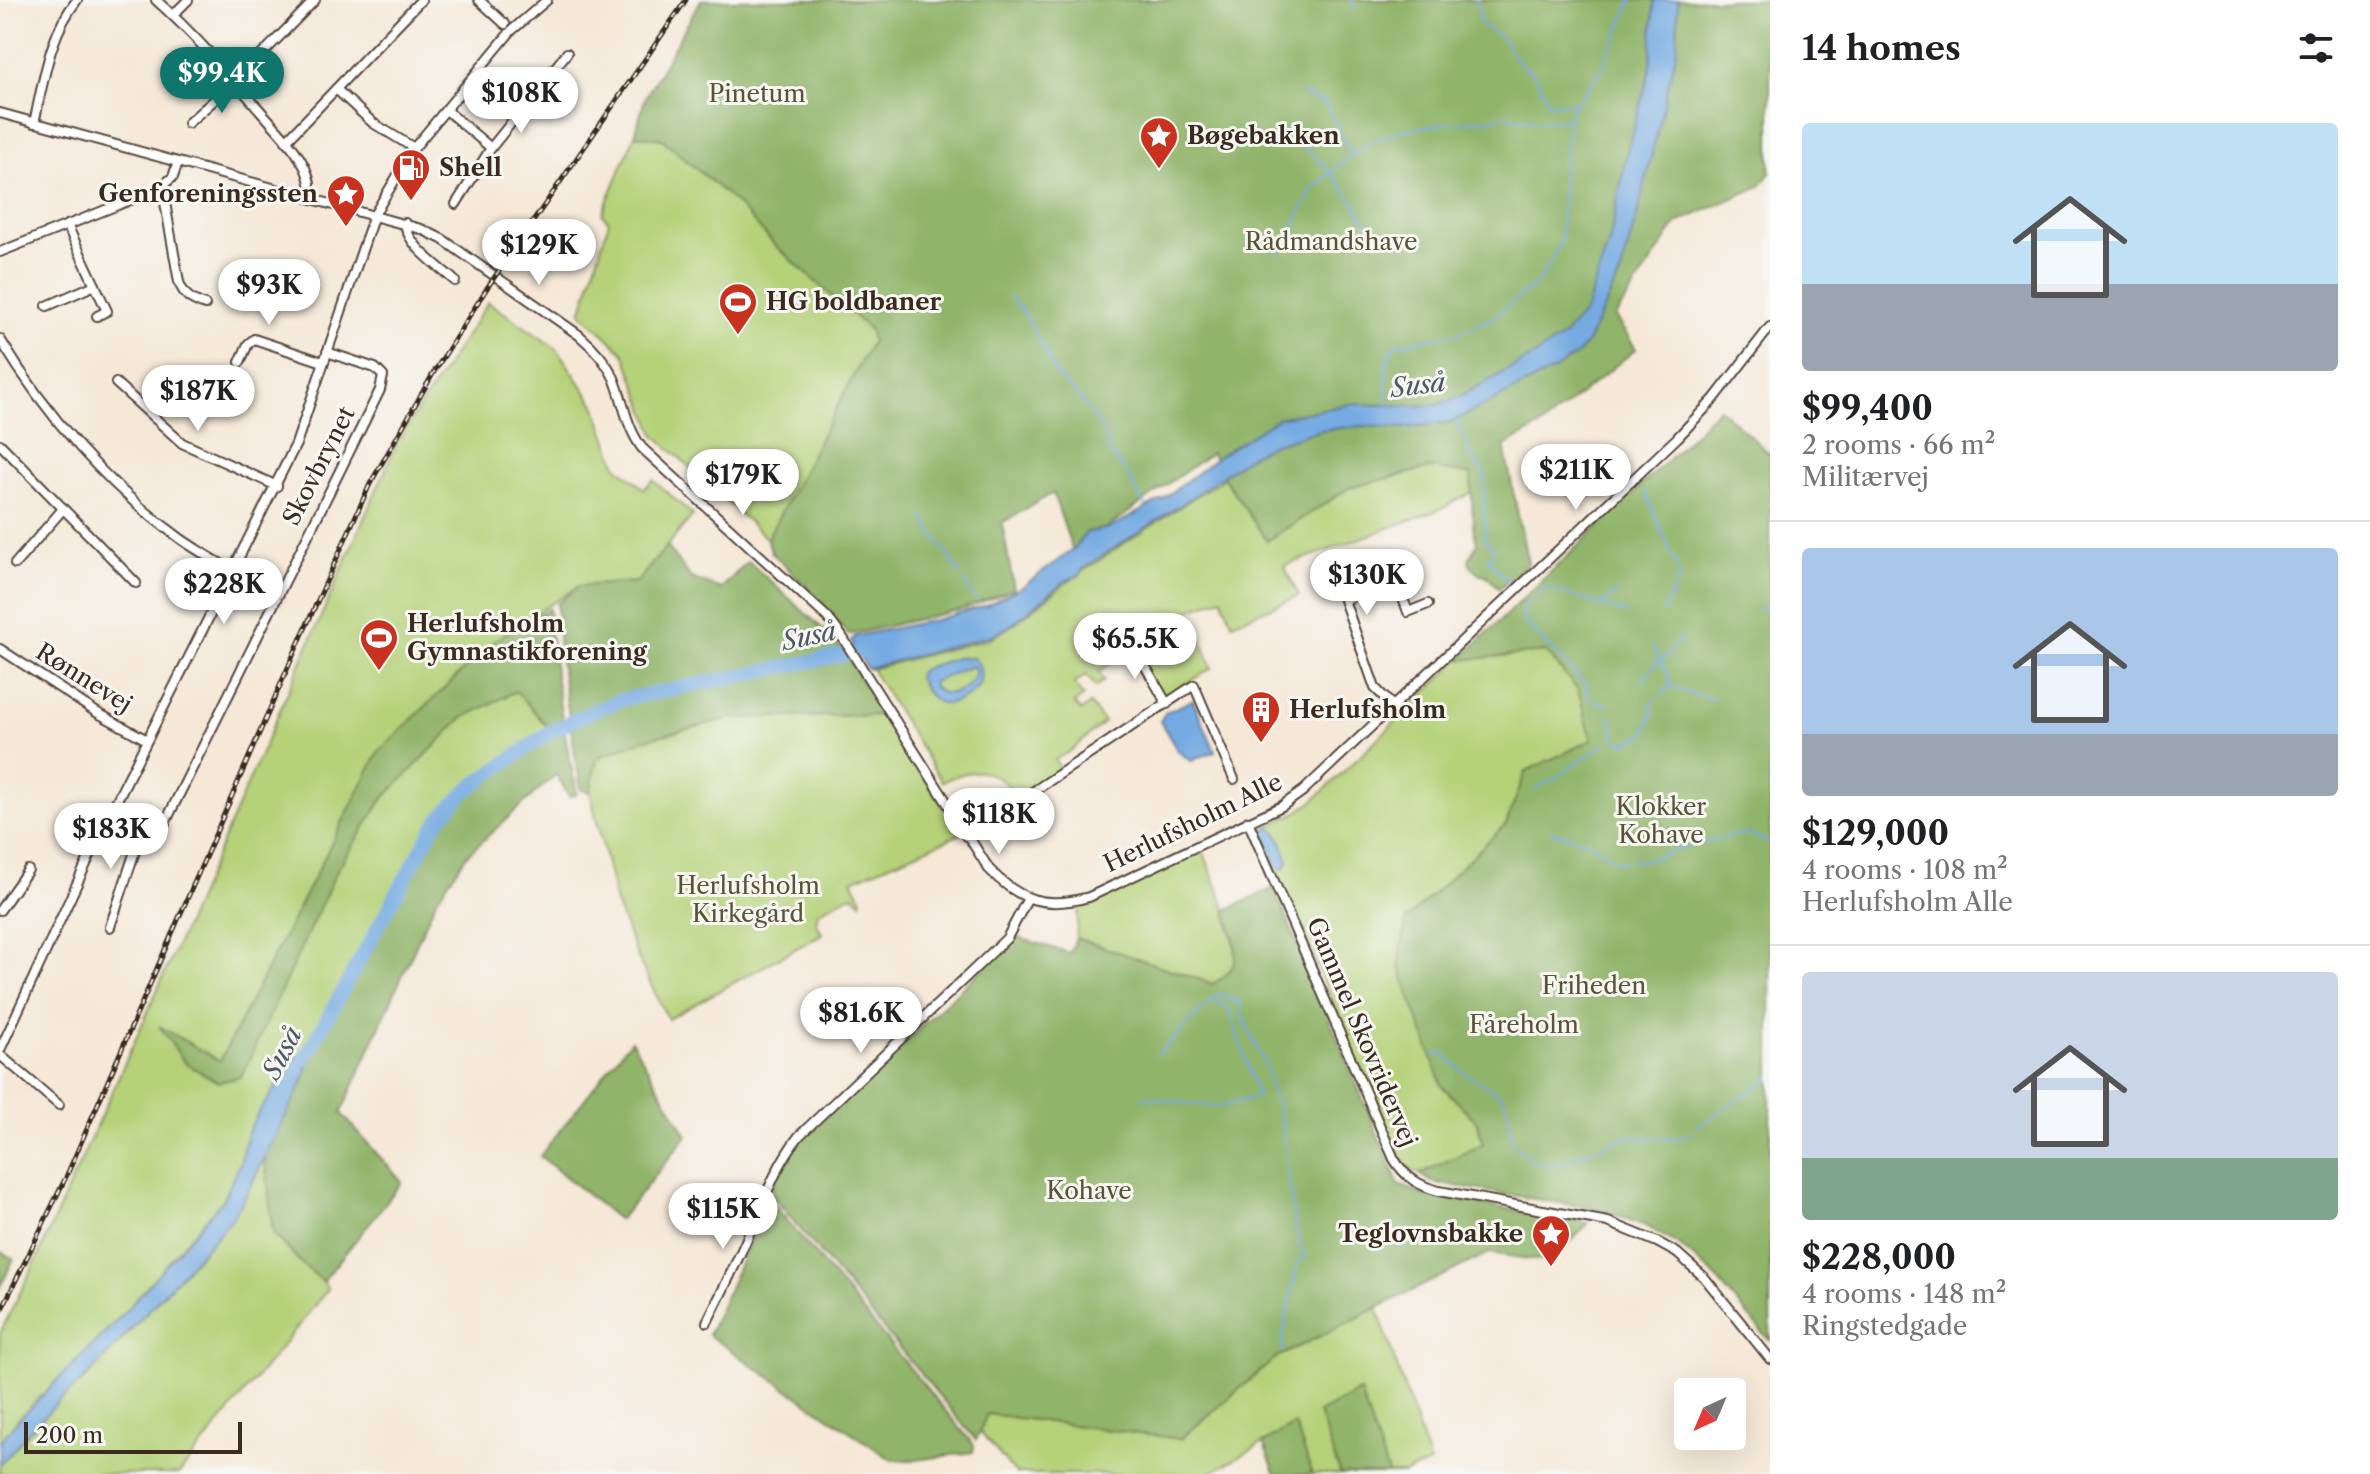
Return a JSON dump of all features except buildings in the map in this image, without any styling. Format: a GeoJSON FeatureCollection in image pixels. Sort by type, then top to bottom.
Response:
{"type":"FeatureCollection","features":[{"type":"Feature","properties":{"kind":"street"},"geometry":{"type":"LineString","coordinates":[[34,123],[54,41],[64,17],[77,0]]}},
{"type":"Feature","properties":{"kind":"street"},"geometry":{"type":"LineString","coordinates":[[156,0],[235,82],[286,141],[308,173],[310,183]]}},
{"type":"Feature","properties":{"kind":"street"},"geometry":{"type":"LineString","coordinates":[[173,15],[188,0]]}},
{"type":"Feature","properties":{"kind":"street"},"geometry":{"type":"LineString","coordinates":[[188,123],[235,82],[315,0]]}},
{"type":"Feature","properties":{"kind":"street"},"geometry":{"type":"LineString","coordinates":[[286,141],[421,0]]}},
{"type":"Feature","properties":{"kind":"street"},"geometry":{"type":"LineString","coordinates":[[479,0],[505,24]]}},
{"type":"Feature","properties":{"kind":"street"},"geometry":{"type":"LineString","coordinates":[[59,1105],[0,1053],[112,810],[296,444],[374,215],[414,148],[511,31],[547,0]]}},
{"type":"Feature","properties":{"kind":"street"},"geometry":{"type":"LineString","coordinates":[[456,204],[491,148],[567,53]]}},
{"type":"Feature","properties":{"kind":"street"},"geometry":{"type":"LineString","coordinates":[[336,89],[373,123],[414,148]]}},
{"type":"Feature","properties":{"kind":"street"},"geometry":{"type":"LineString","coordinates":[[446,110],[491,148]]}},
{"type":"Feature","properties":{"kind":"street","name":"Herlufsholm Alle"},"geometry":{"type":"LineString","coordinates":[[0,113],[405,223],[442,239],[568,327],[594,348],[614,379],[629,427],[642,448],[761,554],[827,617],[841,635],[989,869],[1002,882],[1028,898],[1059,904],[1089,897],[1282,806],[1303,791],[1396,709],[1677,438],[1714,399],[1770,327]]}},
{"type":"Feature","properties":{"kind":"street"},"geometry":{"type":"LineString","coordinates":[[0,252],[160,188],[173,177],[178,162]]}},
{"type":"Feature","properties":{"kind":"street"},"geometry":{"type":"LineString","coordinates":[[160,188],[183,293],[205,305]]}},
{"type":"Feature","properties":{"kind":"street"},"geometry":{"type":"LineString","coordinates":[[405,223],[406,232],[415,244],[455,281]]}},
{"type":"Feature","properties":{"kind":"street"},"geometry":{"type":"LineString","coordinates":[[67,225],[107,311],[97,316]]}},
{"type":"Feature","properties":{"kind":"street"},"geometry":{"type":"LineString","coordinates":[[47,306],[95,285]]}},
{"type":"Feature","properties":{"kind":"street"},"geometry":{"type":"LineString","coordinates":[[0,339],[81,449],[126,493],[182,540],[233,571]]}},
{"type":"Feature","properties":{"kind":"street"},"geometry":{"type":"LineString","coordinates":[[240,362],[248,344],[254,339],[323,362]]}},
{"type":"Feature","properties":{"kind":"street","name":"Skovbrynet"},"geometry":{"type":"LineString","coordinates":[[145,829],[156,830],[164,825],[380,390],[383,376],[375,368],[327,352]]}},
{"type":"Feature","properties":{"kind":"street"},"geometry":{"type":"LineString","coordinates":[[116,383],[182,443],[277,486]]}},
{"type":"Feature","properties":{"kind":"street"},"geometry":{"type":"LineString","coordinates":[[0,444],[136,583]]}},
{"type":"Feature","properties":{"kind":"street"},"geometry":{"type":"LineString","coordinates":[[15,564],[63,509]]}},
{"type":"Feature","properties":{"kind":"street"},"geometry":{"type":"LineString","coordinates":[[1396,709],[1375,688],[1344,600],[1396,580],[1408,612],[1428,604]]}},
{"type":"Feature","properties":{"kind":"street"},"geometry":{"type":"LineString","coordinates":[[1131,641],[1167,704]]}},
{"type":"Feature","properties":{"kind":"street","name":"Rønnevej"},"geometry":{"type":"LineString","coordinates":[[0,649],[96,712],[147,740]]}},
{"type":"Feature","properties":{"kind":"street","name":"Herlufsholm Alle"},"geometry":{"type":"LineString","coordinates":[[966,836],[1194,685],[1234,779]]}},
{"type":"Feature","properties":{"kind":"street"},"geometry":{"type":"LineString","coordinates":[[110,927],[145,829],[112,810]]}},
{"type":"Feature","properties":{"kind":"street","name":"Gammel Skovridervej"},"geometry":{"type":"LineString","coordinates":[[1248,821],[1394,1159],[1406,1176],[1439,1191],[1608,1222],[1657,1242],[1684,1259],[1704,1277],[1770,1359]]}},
{"type":"Feature","properties":{"kind":"street"},"geometry":{"type":"LineString","coordinates":[[0,910],[28,870]]}},
{"type":"Feature","properties":{"kind":"street"},"geometry":{"type":"LineString","coordinates":[[707,1322],[787,1151],[799,1136],[996,949],[1013,927],[1028,898]]}},
{"type":"Feature","properties":{"kind":"green space","name":"Rådmandshave"},"geometry":{"type":"Polygon","coordinates":[[[701,0],[1770,0],[1770,173],[1760,186],[1677,223],[1615,317],[1636,349],[1541,426],[1504,446],[1528,564],[1499,589],[1470,564],[1469,559],[1477,544],[1473,526],[1471,474],[1430,468],[1349,488],[1267,541],[1224,478],[1211,453],[1073,552],[1053,493],[1002,523],[1014,589],[963,609],[848,635],[815,595],[772,553],[767,539],[872,341],[870,330],[777,247],[736,203],[662,139],[635,135],[645,98],[701,0]]]}},
{"type":"Feature","properties":{"kind":"green space","name":"HG boldbaner"},"geometry":{"type":"Polygon","coordinates":[[[635,135],[662,139],[736,203],[777,247],[870,330],[872,341],[767,539],[655,435],[624,353],[581,313],[609,221],[602,214],[635,135]]]}},
{"type":"Feature","properties":{"kind":"green space","name":"Herlufsholm Gymnastikforening"},"geometry":{"type":"Polygon","coordinates":[[[488,302],[557,349],[595,405],[617,466],[644,489],[653,480],[693,515],[637,582],[579,586],[496,639],[379,751],[220,1061],[161,1028],[185,1063],[218,1082],[338,868],[383,799],[462,718],[516,691],[551,731],[468,789],[439,819],[313,1043],[286,1067],[257,1115],[222,1201],[123,1314],[0,1442],[0,1333],[35,1263],[145,1018],[398,441],[488,302]]]}},
{"type":"Feature","properties":{"kind":"green space","name":"Friheden"},"geometry":{"type":"Polygon","coordinates":[[[1719,408],[1770,454],[1770,1341],[1712,1273],[1679,1245],[1646,1226],[1602,1210],[1432,1182],[1420,1174],[1483,1144],[1478,1123],[1442,1086],[1399,965],[1406,920],[1506,824],[1526,771],[1592,740],[1578,690],[1546,652],[1459,660],[1719,408]]]}},
{"type":"Feature","properties":{"kind":"green space"},"geometry":{"type":"Polygon","coordinates":[[[1430,468],[1471,474],[1472,492],[1441,509],[1284,566],[1299,596],[1232,623],[1222,598],[1184,612],[1191,631],[1197,629],[1212,668],[1158,701],[1128,651],[1099,672],[1104,680],[1096,687],[1086,675],[1074,684],[1083,696],[1074,704],[1081,711],[1090,704],[1104,722],[1072,750],[1055,760],[1060,769],[1017,796],[1000,779],[982,772],[964,773],[942,782],[871,669],[988,639],[1224,478],[1267,541],[1349,488],[1430,468]]]}},
{"type":"Feature","properties":{"kind":"green space"},"geometry":{"type":"Polygon","coordinates":[[[667,546],[691,578],[721,589],[748,561],[836,641],[884,715],[733,718],[642,740],[597,758],[590,792],[581,790],[559,654],[557,604],[579,586],[637,582],[667,546]]]}},
{"type":"Feature","properties":{"kind":"green space"},"geometry":{"type":"Polygon","coordinates":[[[549,609],[556,679],[577,794],[569,796],[556,774],[467,855],[436,900],[341,1113],[402,1182],[323,1281],[273,1233],[265,1156],[305,1077],[313,1043],[439,819],[468,789],[551,730],[516,691],[462,718],[383,799],[338,868],[241,1077],[218,1082],[185,1063],[159,1026],[220,1061],[379,751],[496,639],[549,609]]]}},
{"type":"Feature","properties":{"kind":"green space"},"geometry":{"type":"Polygon","coordinates":[[[1546,652],[1578,690],[1592,741],[1526,771],[1507,824],[1406,920],[1442,1086],[1478,1123],[1483,1144],[1420,1174],[1407,1166],[1398,1154],[1259,832],[1312,802],[1459,660],[1546,652]]]}},
{"type":"Feature","properties":{"kind":"green space","name":"Herlufsholm Kirkegård"},"geometry":{"type":"Polygon","coordinates":[[[884,715],[961,834],[852,880],[861,902],[854,895],[848,896],[818,912],[816,921],[822,934],[668,1019],[637,956],[616,903],[590,792],[597,758],[642,740],[733,718],[884,715]]]}},
{"type":"Feature","properties":{"kind":"green space"},"geometry":{"type":"Polygon","coordinates":[[[1202,848],[1226,910],[1237,957],[1228,976],[1212,984],[1076,938],[1079,907],[1202,848]]]}},
{"type":"Feature","properties":{"kind":"green space","name":"Kohave"},"geometry":{"type":"Polygon","coordinates":[[[1274,888],[1399,1185],[1426,1195],[1589,1223],[1560,1253],[1541,1261],[1489,1253],[1277,1357],[1180,1439],[987,1414],[976,1440],[771,1194],[780,1166],[799,1142],[1016,937],[1070,953],[1076,938],[1213,984],[1231,969],[1235,960],[1235,943],[1226,910],[1274,888]]]}},
{"type":"Feature","properties":{"kind":"green space"},"geometry":{"type":"Polygon","coordinates":[[[631,1040],[687,1136],[619,1220],[540,1156],[631,1040]]]}},
{"type":"Feature","properties":{"kind":"green space"},"geometry":{"type":"Polygon","coordinates":[[[265,1156],[273,1233],[328,1289],[179,1474],[0,1474],[0,1465],[23,1438],[88,1376],[222,1231],[245,1197],[265,1156]]]}},
{"type":"Feature","properties":{"kind":"green space"},"geometry":{"type":"Polygon","coordinates":[[[769,1199],[974,1445],[973,1452],[892,1460],[708,1335],[769,1199]]]}},
{"type":"Feature","properties":{"kind":"green space"},"geometry":{"type":"Polygon","coordinates":[[[0,1252],[14,1258],[0,1288],[0,1252]]]}},
{"type":"Feature","properties":{"kind":"green space"},"geometry":{"type":"Polygon","coordinates":[[[1377,1308],[1430,1463],[1404,1474],[1388,1474],[1359,1391],[1320,1413],[1340,1474],[1312,1474],[1295,1425],[1208,1474],[1016,1474],[979,1431],[987,1414],[1181,1439],[1277,1357],[1377,1308]]]}},
{"type":"Feature","properties":{"kind":"green space"},"geometry":{"type":"Polygon","coordinates":[[[1360,1391],[1388,1474],[1340,1474],[1319,1413],[1360,1391]]]}},
{"type":"Feature","properties":{"kind":"green space"},"geometry":{"type":"Polygon","coordinates":[[[1295,1424],[1312,1474],[1276,1474],[1263,1443],[1295,1424]]]}},
{"type":"Feature","properties":{"kind":"water"},"geometry":{"type":"Polygon","coordinates":[[[1654,0],[1678,0],[1677,49],[1621,273],[1587,343],[1576,355],[1556,369],[1452,422],[1404,428],[1362,426],[1321,430],[1272,445],[1250,456],[1091,563],[1080,575],[1065,581],[1009,627],[990,636],[867,669],[851,641],[856,636],[935,620],[987,605],[1022,587],[1075,548],[1087,532],[1110,528],[1163,499],[1220,455],[1278,418],[1351,404],[1431,406],[1453,400],[1564,336],[1586,310],[1610,239],[1627,151],[1650,70],[1654,0]]]}},
{"type":"Feature","properties":{"kind":"water"},"geometry":{"type":"Polygon","coordinates":[[[959,657],[973,658],[979,664],[981,674],[978,687],[959,700],[940,703],[930,696],[918,678],[919,672],[959,657]],[[972,666],[932,685],[944,693],[958,691],[970,682],[975,669],[972,666]]]}},
{"type":"Feature","properties":{"kind":"water"},"geometry":{"type":"Polygon","coordinates":[[[1193,700],[1215,751],[1191,761],[1177,750],[1160,721],[1166,712],[1193,700]]]}},
{"type":"Feature","properties":{"kind":"water"},"geometry":{"type":"Polygon","coordinates":[[[1271,827],[1286,852],[1288,862],[1284,869],[1278,867],[1264,835],[1264,831],[1271,827]]]}},
{"type":"Feature","properties":{"kind":"water"},"geometry":{"type":"Polygon","coordinates":[[[313,1043],[305,1077],[231,1220],[88,1376],[58,1402],[0,1465],[0,1442],[16,1422],[123,1314],[222,1201],[240,1164],[248,1132],[257,1115],[286,1067],[313,1043]]]}},
{"type":"Feature","properties":{"kind":"waterway"},"geometry":{"type":"LineString","coordinates":[[1351,0],[1355,9]]}},
{"type":"Feature","properties":{"kind":"waterway"},"geometry":{"type":"LineString","coordinates":[[1477,0],[1481,24],[1501,37],[1516,59],[1537,78],[1549,104],[1576,103]]}},
{"type":"Feature","properties":{"kind":"waterway"},"geometry":{"type":"LineString","coordinates":[[1387,404],[1386,364],[1394,345],[1456,334],[1493,318],[1540,280],[1561,242],[1564,163],[1570,111],[1602,69],[1632,0]]}},
{"type":"Feature","properties":{"kind":"waterway"},"geometry":{"type":"LineString","coordinates":[[1304,94],[1325,103],[1352,155]]}},
{"type":"Feature","properties":{"kind":"waterway"},"geometry":{"type":"LineString","coordinates":[[1505,116],[1538,122],[1567,119]]}},
{"type":"Feature","properties":{"kind":"waterway"},"geometry":{"type":"LineString","coordinates":[[1458,123],[1501,117]]}},
{"type":"Feature","properties":{"kind":"waterway"},"geometry":{"type":"LineString","coordinates":[[1279,254],[1313,188],[1352,155],[1369,143],[1404,130],[1452,123]]}},
{"type":"Feature","properties":{"kind":"waterway"},"geometry":{"type":"LineString","coordinates":[[1285,130],[1331,173],[1368,225]]}},
{"type":"Feature","properties":{"kind":"waterway"},"geometry":{"type":"LineString","coordinates":[[1010,297],[1025,314],[1058,377],[1078,396],[1100,425],[1112,455],[1125,470]]}},
{"type":"Feature","properties":{"kind":"waterway"},"geometry":{"type":"LineString","coordinates":[[1457,421],[1468,453],[1484,472],[1485,539],[1494,549],[1488,559],[1509,582]]}},
{"type":"Feature","properties":{"kind":"waterway"},"geometry":{"type":"LineString","coordinates":[[1128,474],[1146,508]]}},
{"type":"Feature","properties":{"kind":"waterway"},"geometry":{"type":"LineString","coordinates":[[1645,491],[1676,565]]}},
{"type":"Feature","properties":{"kind":"waterway"},"geometry":{"type":"LineString","coordinates":[[922,516],[960,574]]}},
{"type":"Feature","properties":{"kind":"waterway"},"geometry":{"type":"LineString","coordinates":[[1663,611],[1680,578],[1678,570]]}},
{"type":"Feature","properties":{"kind":"waterway"},"geometry":{"type":"LineString","coordinates":[[964,581],[977,600]]}},
{"type":"Feature","properties":{"kind":"waterway"},"geometry":{"type":"LineString","coordinates":[[1539,593],[1546,587],[1626,613]]}},
{"type":"Feature","properties":{"kind":"waterway"},"geometry":{"type":"LineString","coordinates":[[1600,605],[1618,592]]}},
{"type":"Feature","properties":{"kind":"waterway"},"geometry":{"type":"LineString","coordinates":[[1535,597],[1524,605],[1522,619],[1587,686],[1585,691],[1595,702],[1605,703],[1607,707]]}},
{"type":"Feature","properties":{"kind":"waterway"},"geometry":{"type":"LineString","coordinates":[[1758,610],[1770,604]]}},
{"type":"Feature","properties":{"kind":"waterway"},"geometry":{"type":"LineString","coordinates":[[1673,647],[1681,638]]}},
{"type":"Feature","properties":{"kind":"waterway"},"geometry":{"type":"LineString","coordinates":[[1653,647],[1668,675],[1670,686],[1662,695]]}},
{"type":"Feature","properties":{"kind":"waterway","name":"Suså"},"geometry":{"type":"LineString","coordinates":[[304,1060],[431,832],[439,819],[468,789],[551,731],[621,700],[867,650]]}},
{"type":"Feature","properties":{"kind":"waterway"},"geometry":{"type":"LineString","coordinates":[[1662,661],[1671,651]]}},
{"type":"Feature","properties":{"kind":"waterway"},"geometry":{"type":"LineString","coordinates":[[1643,680],[1659,658]]}},
{"type":"Feature","properties":{"kind":"waterway"},"geometry":{"type":"LineString","coordinates":[[1670,686],[1698,696]]}},
{"type":"Feature","properties":{"kind":"waterway"},"geometry":{"type":"LineString","coordinates":[[1702,697],[1714,699]]}},
{"type":"Feature","properties":{"kind":"waterway"},"geometry":{"type":"LineString","coordinates":[[1610,716],[1616,741],[1627,743],[1644,735],[1653,714],[1651,704],[1656,698]]}},
{"type":"Feature","properties":{"kind":"waterway"},"geometry":{"type":"LineString","coordinates":[[1533,790],[1604,745]]}},
{"type":"Feature","properties":{"kind":"waterway"},"geometry":{"type":"LineString","coordinates":[[1550,831],[1588,842],[1617,861],[1625,862]]}},
{"type":"Feature","properties":{"kind":"waterway"},"geometry":{"type":"LineString","coordinates":[[1632,861],[1747,833],[1770,843]]}},
{"type":"Feature","properties":{"kind":"waterway"},"geometry":{"type":"LineString","coordinates":[[1158,1054],[1219,993],[1238,1002]]}},
{"type":"Feature","properties":{"kind":"waterway"},"geometry":{"type":"LineString","coordinates":[[1142,1097],[1219,1107],[1258,1096],[1229,1009],[1214,999]]}},
{"type":"Feature","properties":{"kind":"waterway"},"geometry":{"type":"LineString","coordinates":[[1239,1001],[1242,1016],[1267,1068],[1278,1105],[1293,1211],[1299,1244],[1305,1255],[1297,1263],[1283,1352]]}},
{"type":"Feature","properties":{"kind":"waterway"},"geometry":{"type":"LineString","coordinates":[[1434,1055],[1443,1053],[1463,1072],[1502,1095],[1513,1144],[1535,1163],[1562,1164],[1627,1137],[1675,1139],[1691,1132]]}},
{"type":"Feature","properties":{"kind":"waterway"},"geometry":{"type":"LineString","coordinates":[[1697,1127],[1770,1078]]}},
{"type":"Feature","properties":{"kind":"railway"},"geometry":{"type":"LineString","coordinates":[[0,1313],[66,1177],[370,484],[434,372],[487,288],[686,0]]}},
{"type":"Feature","properties":{"kind":"place","name":"Bøgebakken"},"geometry":{"type":"Point","coordinates":[1159,170]}},
{"type":"Feature","properties":{"kind":"place","name":"Shell"},"geometry":{"type":"Point","coordinates":[411,202]}},
{"type":"Feature","properties":{"kind":"place","name":"Genforeningssten"},"geometry":{"type":"Point","coordinates":[346,228]}},
{"type":"Feature","properties":{"kind":"place","name":"HG boldbaner"},"geometry":{"type":"Point","coordinates":[738,336]}},
{"type":"Feature","properties":{"kind":"place","name":"Herlufsholm Gymnastikforening"},"geometry":{"type":"Point","coordinates":[379,672]}},
{"type":"Feature","properties":{"kind":"place","name":"Herlufsholm"},"geometry":{"type":"Point","coordinates":[1261,744]}},
{"type":"Feature","properties":{"kind":"place","name":"Teglovnsbakke"},"geometry":{"type":"Point","coordinates":[1551,1268]}},
{"type":"Feature","properties":{"kind":"park label","name":"Pinetum"},"geometry":{"type":"Point","coordinates":[757,94]}},
{"type":"Feature","properties":{"kind":"park label","name":"Klokker Kohave"},"geometry":{"type":"Point","coordinates":[1661,821]}},
{"type":"Feature","properties":{"kind":"park label","name":"Fåreholm"},"geometry":{"type":"Point","coordinates":[1524,1025]}}]}
